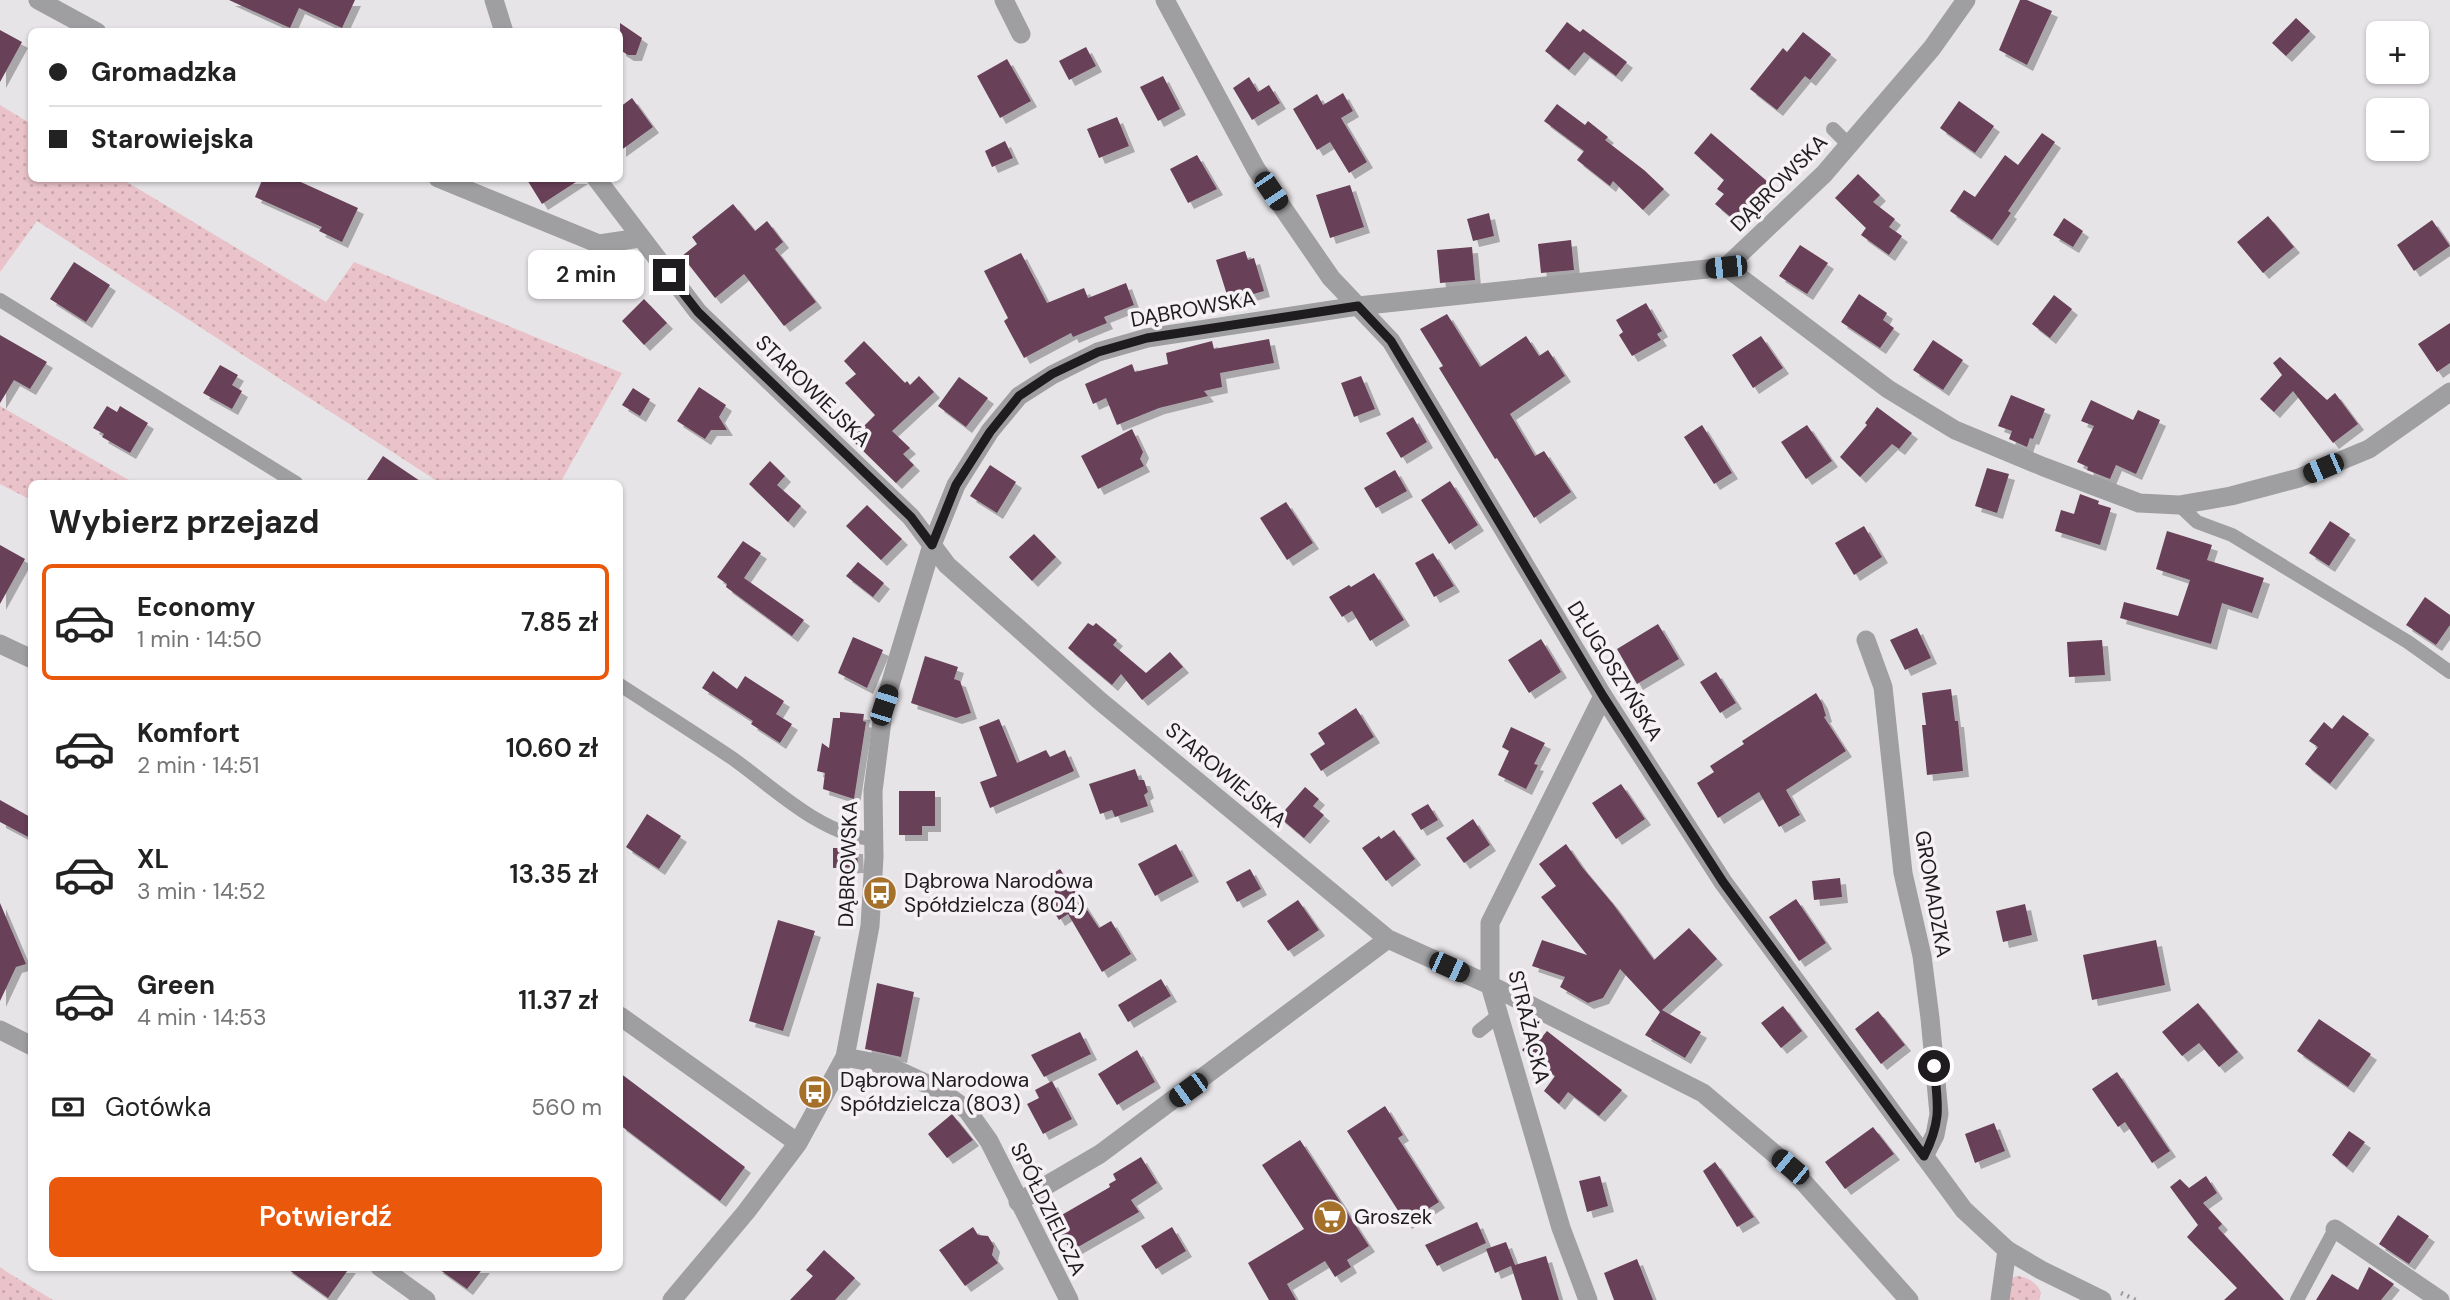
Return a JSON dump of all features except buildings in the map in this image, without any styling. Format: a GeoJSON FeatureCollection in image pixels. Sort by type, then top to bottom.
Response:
{"type":"FeatureCollection","features":[{"type":"Feature","properties":{"kind":"street"},"geometry":{"type":"LineString","coordinates":[[37,0],[90,28]]}},
{"type":"Feature","properties":{"kind":"street"},"geometry":{"type":"LineString","coordinates":[[494,0],[503,28]]}},
{"type":"Feature","properties":{"kind":"street"},"geometry":{"type":"LineString","coordinates":[[1004,0],[1021,33]]}},
{"type":"Feature","properties":{"kind":"street","name":"DŁUGOSZYŃSKA"},"geometry":{"type":"LineString","coordinates":[[1165,0],[1256,169],[1331,278],[1391,341],[1603,696],[1723,882],[1964,1210],[2007,1250],[2041,1270],[2099,1297]]}},
{"type":"Feature","properties":{"kind":"street","name":"DĄBROWSKA"},"geometry":{"type":"LineString","coordinates":[[672,1300],[746,1212],[798,1143],[845,1057],[870,926],[873,791],[884,705],[932,545],[956,485],[990,432],[1019,396],[1052,374],[1098,352],[1147,338],[1358,306],[1726,267],[1824,174],[1932,48],[1966,0]]}},
{"type":"Feature","properties":{"kind":"street"},"geometry":{"type":"LineString","coordinates":[[448,182],[600,244],[640,238]]}},
{"type":"Feature","properties":{"kind":"street","name":"STAROWIEJSKA"},"geometry":{"type":"LineString","coordinates":[[599,182],[698,312],[911,517],[947,565],[1100,701],[1388,939],[1490,985],[1703,1093],[1790,1167],[1909,1300]]}},
{"type":"Feature","properties":{"kind":"street"},"geometry":{"type":"LineString","coordinates":[[1726,267],[1888,389],[1955,430],[2139,503],[2179,505],[2231,496],[2299,478],[2369,449],[2450,392]]}},
{"type":"Feature","properties":{"kind":"street","name":"GROMADZKA"},"geometry":{"type":"LineString","coordinates":[[1866,640],[1883,687],[1903,873],[1922,956],[1930,1018],[1939,1114],[1935,1135],[1924,1156]]}},
{"type":"Feature","properties":{"kind":"street"},"geometry":{"type":"LineString","coordinates":[[0,644],[28,657]]}},
{"type":"Feature","properties":{"kind":"street","name":"STRAŻACKA"},"geometry":{"type":"LineString","coordinates":[[1588,1300],[1561,1228],[1490,985],[1490,923],[1603,696]]}},
{"type":"Feature","properties":{"kind":"street"},"geometry":{"type":"LineString","coordinates":[[1018,1202],[1100,1154],[1388,939]]}},
{"type":"Feature","properties":{"kind":"street"},"geometry":{"type":"LineString","coordinates":[[623,1018],[798,1143]]}},
{"type":"Feature","properties":{"kind":"street"},"geometry":{"type":"LineString","coordinates":[[0,1030],[28,1044]]}},
{"type":"Feature","properties":{"kind":"street","name":"SPÓŁDZIELCZA"},"geometry":{"type":"LineString","coordinates":[[845,1057],[886,1065],[938,1089],[967,1110],[989,1141],[1069,1300]]}},
{"type":"Feature","properties":{"kind":"street"},"geometry":{"type":"LineString","coordinates":[[2335,1229],[2440,1300]]}},
{"type":"Feature","properties":{"kind":"street"},"geometry":{"type":"LineString","coordinates":[[2000,1300],[2007,1250]]}},
{"type":"Feature","properties":{"kind":"street"},"geometry":{"type":"LineString","coordinates":[[386,1271],[426,1300]]}},
{"type":"Feature","properties":{"kind":"lane"},"geometry":{"type":"LineString","coordinates":[[1833,129],[1849,145]]}},
{"type":"Feature","properties":{"kind":"lane"},"geometry":{"type":"LineString","coordinates":[[0,300],[291,480]]}},
{"type":"Feature","properties":{"kind":"lane"},"geometry":{"type":"LineString","coordinates":[[2179,505],[2197,522],[2232,536],[2408,642],[2450,672]]}},
{"type":"Feature","properties":{"kind":"lane"},"geometry":{"type":"LineString","coordinates":[[623,687],[732,758],[824,823],[856,838],[873,839]]}},
{"type":"Feature","properties":{"kind":"lane"},"geometry":{"type":"LineString","coordinates":[[1479,1031],[1499,1015]]}},
{"type":"Feature","properties":{"kind":"lane"},"geometry":{"type":"LineString","coordinates":[[2297,1300],[2335,1229]]}},
{"type":"Feature","properties":{"kind":"path"},"geometry":{"type":"LineString","coordinates":[[2099,1297],[2136,1300]]}},
{"type":"Feature","properties":{"kind":"shaded area"},"geometry":{"type":"Polygon","coordinates":[[[0,105],[28,122],[28,182],[127,182],[326,302],[354,262],[622,373],[562,480],[435,480],[37,221],[0,272],[0,105]]]}},
{"type":"Feature","properties":{"kind":"shaded area"},"geometry":{"type":"Polygon","coordinates":[[[0,406],[129,480],[28,480],[28,498],[0,484],[0,406]]]}},
{"type":"Feature","properties":{"kind":"shaded area"},"geometry":{"type":"Polygon","coordinates":[[[0,1267],[7,1272],[53,1300],[0,1300],[0,1267]]]}},
{"type":"Feature","properties":{"kind":"shaded area"},"geometry":{"type":"Polygon","coordinates":[[[2016,1276],[2028,1279],[2037,1286],[2041,1293],[2039,1300],[2007,1300],[2010,1279],[2016,1276]]]}},
{"type":"Feature","properties":{"kind":"place","name":"Dąbrowa Narodowa Spółdzielcza (804)"},"geometry":{"type":"Point","coordinates":[880,893]}},
{"type":"Feature","properties":{"kind":"place","name":"Dąbrowa Narodowa Spółdzielcza (803)"},"geometry":{"type":"Point","coordinates":[815,1092]}},
{"type":"Feature","properties":{"kind":"place","name":"Groszek"},"geometry":{"type":"Point","coordinates":[1330,1217]}},
{"type":"Feature","properties":{"kind":"route"},"geometry":{"type":"LineString","coordinates":[[669,275],[698,312],[911,517],[932,545],[956,485],[990,432],[1019,396],[1052,374],[1098,352],[1147,338],[1358,306],[1391,341],[1603,696],[1723,882],[1924,1156],[1935,1135],[1939,1114],[1934,1066]]}}]}
